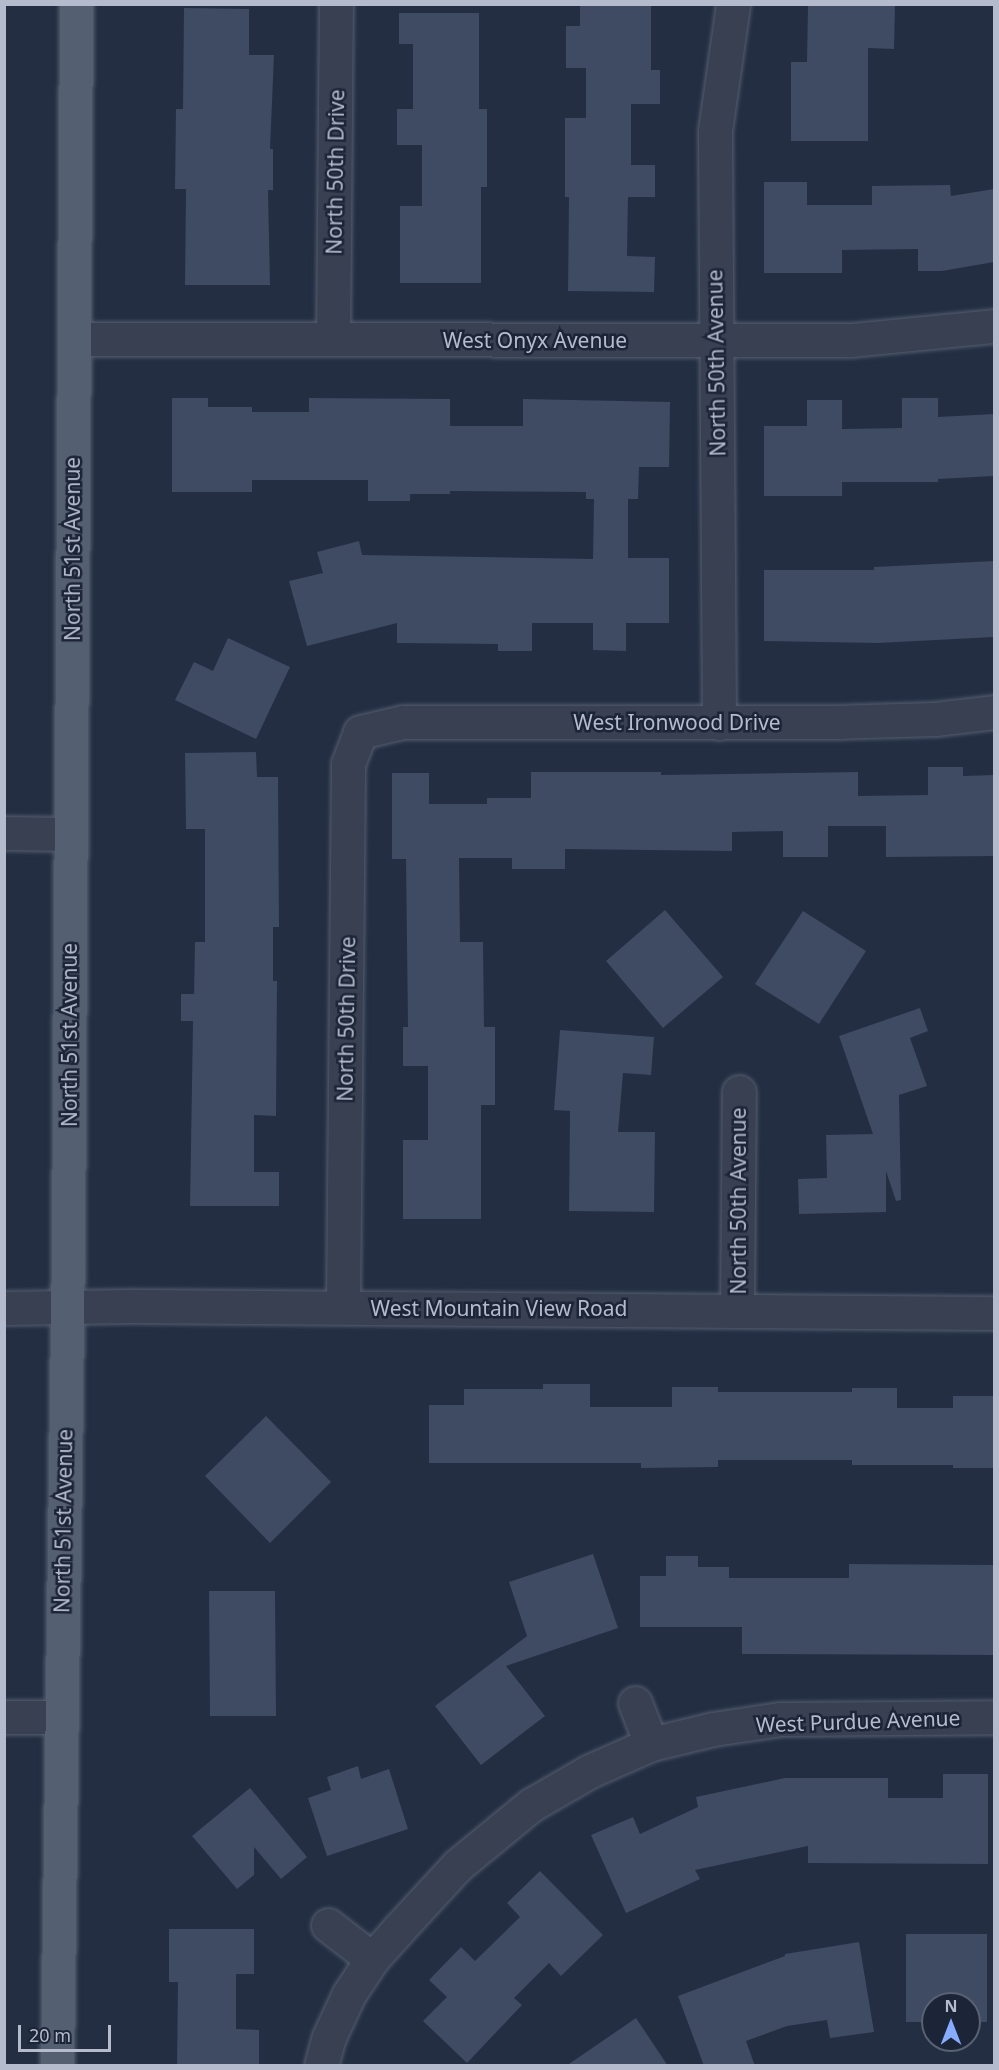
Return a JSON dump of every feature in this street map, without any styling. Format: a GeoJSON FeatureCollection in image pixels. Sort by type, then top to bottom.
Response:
{"type":"FeatureCollection","features":[{"type":"Feature","properties":{"kind":"main road","name":"North 51st Avenue"},"geometry":{"type":"LineString","coordinates":[[57,2066],[66,1309],[76,4]]}},
{"type":"Feature","properties":{"kind":"street","name":"North 50th Drive"},"geometry":{"type":"LineString","coordinates":[[333,339],[336,4]]}},
{"type":"Feature","properties":{"kind":"street","name":"North 50th Avenue"},"geometry":{"type":"LineString","coordinates":[[719,723],[715,131],[733,4]]}},
{"type":"Feature","properties":{"kind":"street","name":"West Onyx Avenue"},"geometry":{"type":"LineString","coordinates":[[74,339],[851,340],[994,326]]}},
{"type":"Feature","properties":{"kind":"street","name":"West Ironwood Drive"},"geometry":{"type":"LineString","coordinates":[[360,732],[403,722],[719,723],[934,719],[994,712]]}},
{"type":"Feature","properties":{"kind":"street","name":"North 50th Drive"},"geometry":{"type":"LineString","coordinates":[[343,1307],[348,765],[360,732]]}},
{"type":"Feature","properties":{"kind":"street"},"geometry":{"type":"LineString","coordinates":[[4,833],[70,834]]}},
{"type":"Feature","properties":{"kind":"street","name":"North 50th Avenue"},"geometry":{"type":"LineString","coordinates":[[737,1310],[739,1092]]}},
{"type":"Feature","properties":{"kind":"street","name":"West Mountain View Road"},"geometry":{"type":"LineString","coordinates":[[4,1308],[343,1307],[994,1313]]}},
{"type":"Feature","properties":{"kind":"street"},"geometry":{"type":"LineString","coordinates":[[635,1703],[651,1744]]}},
{"type":"Feature","properties":{"kind":"street"},"geometry":{"type":"LineString","coordinates":[[4,1717],[61,1717]]}},
{"type":"Feature","properties":{"kind":"street","name":"West Purdue Avenue"},"geometry":{"type":"LineString","coordinates":[[372,1959],[458,1865],[531,1805],[590,1771],[651,1744],[713,1729],[781,1719],[994,1717]]}},
{"type":"Feature","properties":{"kind":"street"},"geometry":{"type":"LineString","coordinates":[[321,2066],[329,2037],[349,1994],[372,1959],[328,1925]]}},
{"type":"Feature","properties":{"kind":"building"},"geometry":{"type":"Polygon","coordinates":[[[580,4],[651,4],[651,70],[660,70],[660,104],[631,104],[631,165],[655,165],[655,197],[628,197],[627,256],[655,257],[654,292],[568,291],[569,197],[565,197],[565,118],[586,118],[586,68],[566,68],[566,26],[580,26],[580,4]]]}},
{"type":"Feature","properties":{"kind":"building"},"geometry":{"type":"Polygon","coordinates":[[[808,4],[895,5],[894,49],[868,48],[868,141],[791,141],[791,62],[807,62],[808,4]]]}},
{"type":"Feature","properties":{"kind":"building"},"geometry":{"type":"Polygon","coordinates":[[[184,8],[249,9],[249,55],[274,55],[270,149],[273,149],[273,190],[268,190],[270,285],[185,285],[186,189],[175,189],[176,109],[183,109],[184,8]]]}},
{"type":"Feature","properties":{"kind":"building"},"geometry":{"type":"Polygon","coordinates":[[[399,13],[479,13],[479,109],[487,109],[487,187],[481,187],[481,283],[400,283],[400,206],[422,206],[422,145],[397,145],[397,109],[413,109],[413,44],[399,44],[399,13]]]}},
{"type":"Feature","properties":{"kind":"building"},"geometry":{"type":"Polygon","coordinates":[[[764,182],[807,182],[807,205],[872,205],[872,186],[950,185],[951,196],[994,189],[994,262],[942,271],[918,271],[918,249],[842,250],[842,273],[764,273],[764,182]]]}},
{"type":"Feature","properties":{"kind":"building"},"geometry":{"type":"Polygon","coordinates":[[[172,398],[208,398],[208,407],[252,407],[252,412],[309,412],[309,398],[450,399],[450,426],[523,426],[523,399],[670,402],[669,467],[639,467],[638,499],[628,499],[628,558],[669,558],[669,623],[626,623],[626,651],[593,650],[593,623],[532,623],[532,651],[498,651],[498,644],[397,643],[397,623],[307,646],[289,581],[323,573],[317,552],[359,541],[362,555],[593,559],[594,499],[586,499],[586,492],[450,491],[450,494],[410,494],[410,501],[368,501],[368,480],[252,480],[252,492],[172,492],[172,398]]]}},
{"type":"Feature","properties":{"kind":"building"},"geometry":{"type":"Polygon","coordinates":[[[902,398],[938,398],[938,417],[994,414],[994,476],[938,479],[938,482],[842,482],[842,496],[764,496],[764,426],[807,426],[807,400],[842,400],[842,429],[902,428],[902,398]]]}},
{"type":"Feature","properties":{"kind":"building"},"geometry":{"type":"Polygon","coordinates":[[[994,561],[994,637],[878,643],[764,641],[764,570],[874,570],[874,567],[994,561]]]}},
{"type":"Feature","properties":{"kind":"building"},"geometry":{"type":"Polygon","coordinates":[[[228,638],[290,667],[256,739],[175,700],[194,662],[213,671],[228,638]]]}},
{"type":"Feature","properties":{"kind":"building"},"geometry":{"type":"Polygon","coordinates":[[[256,752],[257,777],[278,777],[279,927],[273,927],[273,981],[277,981],[276,1116],[254,1115],[254,1172],[279,1172],[279,1206],[190,1206],[193,1021],[181,1021],[181,994],[194,994],[195,942],[205,942],[205,829],[186,829],[185,753],[256,752]]]}},
{"type":"Feature","properties":{"kind":"building"},"geometry":{"type":"Polygon","coordinates":[[[928,767],[963,767],[963,776],[994,775],[994,856],[886,857],[886,826],[828,826],[828,857],[783,857],[783,831],[732,832],[732,851],[565,849],[565,869],[512,869],[512,858],[459,858],[460,942],[483,942],[484,1027],[495,1027],[495,1105],[481,1105],[481,1219],[403,1219],[403,1140],[428,1140],[428,1066],[403,1066],[403,1027],[408,1027],[406,859],[392,859],[392,773],[429,773],[429,804],[487,804],[487,798],[531,798],[531,772],[661,772],[661,775],[858,772],[858,796],[928,795],[928,767]]]}},
{"type":"Feature","properties":{"kind":"building"},"geometry":{"type":"Polygon","coordinates":[[[665,910],[723,977],[663,1028],[606,961],[665,910]]]}},
{"type":"Feature","properties":{"kind":"building"},"geometry":{"type":"Polygon","coordinates":[[[803,911],[866,951],[819,1024],[755,984],[803,911]]]}},
{"type":"Feature","properties":{"kind":"building"},"geometry":{"type":"Polygon","coordinates":[[[920,1008],[928,1031],[910,1038],[927,1086],[899,1095],[901,1200],[896,1201],[886,1171],[886,1212],[799,1214],[798,1179],[827,1178],[826,1135],[873,1134],[839,1036],[920,1008]]]}},
{"type":"Feature","properties":{"kind":"building"},"geometry":{"type":"Polygon","coordinates":[[[560,1030],[654,1037],[651,1075],[623,1073],[618,1132],[655,1132],[654,1212],[569,1211],[570,1111],[554,1110],[560,1030]]]}},
{"type":"Feature","properties":{"kind":"building"},"geometry":{"type":"Polygon","coordinates":[[[543,1384],[590,1384],[590,1407],[672,1407],[672,1387],[718,1387],[718,1392],[852,1392],[852,1388],[897,1388],[897,1408],[953,1408],[953,1396],[994,1396],[994,1468],[953,1468],[953,1465],[852,1465],[852,1460],[718,1460],[718,1467],[641,1468],[641,1463],[429,1463],[429,1405],[464,1405],[464,1389],[543,1389],[543,1384]]]}},
{"type":"Feature","properties":{"kind":"building"},"geometry":{"type":"Polygon","coordinates":[[[266,1416],[331,1482],[270,1543],[205,1476],[266,1416]]]}},
{"type":"Feature","properties":{"kind":"building"},"geometry":{"type":"Polygon","coordinates":[[[593,1554],[618,1628],[506,1666],[545,1716],[481,1765],[435,1706],[527,1636],[509,1582],[593,1554]]]}},
{"type":"Feature","properties":{"kind":"building"},"geometry":{"type":"Polygon","coordinates":[[[666,1556],[698,1556],[698,1567],[729,1567],[729,1578],[849,1578],[849,1564],[994,1565],[994,1655],[742,1654],[742,1627],[640,1627],[640,1576],[666,1576],[666,1556]]]}},
{"type":"Feature","properties":{"kind":"building"},"geometry":{"type":"Polygon","coordinates":[[[209,1591],[275,1591],[276,1716],[210,1716],[209,1591]]]}},
{"type":"Feature","properties":{"kind":"building"},"geometry":{"type":"Polygon","coordinates":[[[358,1766],[361,1779],[389,1769],[408,1829],[327,1856],[308,1798],[331,1790],[327,1777],[358,1766]]]}},
{"type":"Feature","properties":{"kind":"building"},"geometry":{"type":"Polygon","coordinates":[[[943,1774],[988,1774],[988,1864],[808,1863],[808,1846],[695,1870],[700,1879],[626,1913],[591,1835],[633,1817],[640,1834],[698,1807],[696,1797],[785,1778],[888,1778],[888,1798],[943,1798],[943,1774]]]}},
{"type":"Feature","properties":{"kind":"building"},"geometry":{"type":"Polygon","coordinates":[[[250,1788],[307,1857],[281,1879],[254,1847],[254,1875],[237,1889],[192,1836],[250,1788]]]}},
{"type":"Feature","properties":{"kind":"building"},"geometry":{"type":"Polygon","coordinates":[[[540,1871],[603,1935],[561,1976],[549,1963],[514,1998],[522,2005],[467,2063],[423,2021],[447,1997],[429,1980],[461,1947],[475,1961],[520,1917],[507,1903],[540,1871]]]}},
{"type":"Feature","properties":{"kind":"building"},"geometry":{"type":"Polygon","coordinates":[[[169,1929],[254,1929],[254,1974],[236,1974],[236,2029],[259,2030],[259,2066],[177,2066],[178,1982],[169,1982],[169,1929]]]}},
{"type":"Feature","properties":{"kind":"building"},"geometry":{"type":"Polygon","coordinates":[[[906,1934],[987,1934],[987,2022],[981,2022],[981,1992],[921,1992],[921,2022],[906,2022],[906,1934]]]}},
{"type":"Feature","properties":{"kind":"building"},"geometry":{"type":"Polygon","coordinates":[[[859,1942],[874,2032],[830,2038],[827,2020],[787,2026],[746,2041],[755,2066],[704,2066],[678,1996],[785,1956],[785,1954],[859,1942]]]}},
{"type":"Feature","properties":{"kind":"building"},"geometry":{"type":"Polygon","coordinates":[[[636,2018],[668,2066],[566,2066],[636,2018]]]}}]}
